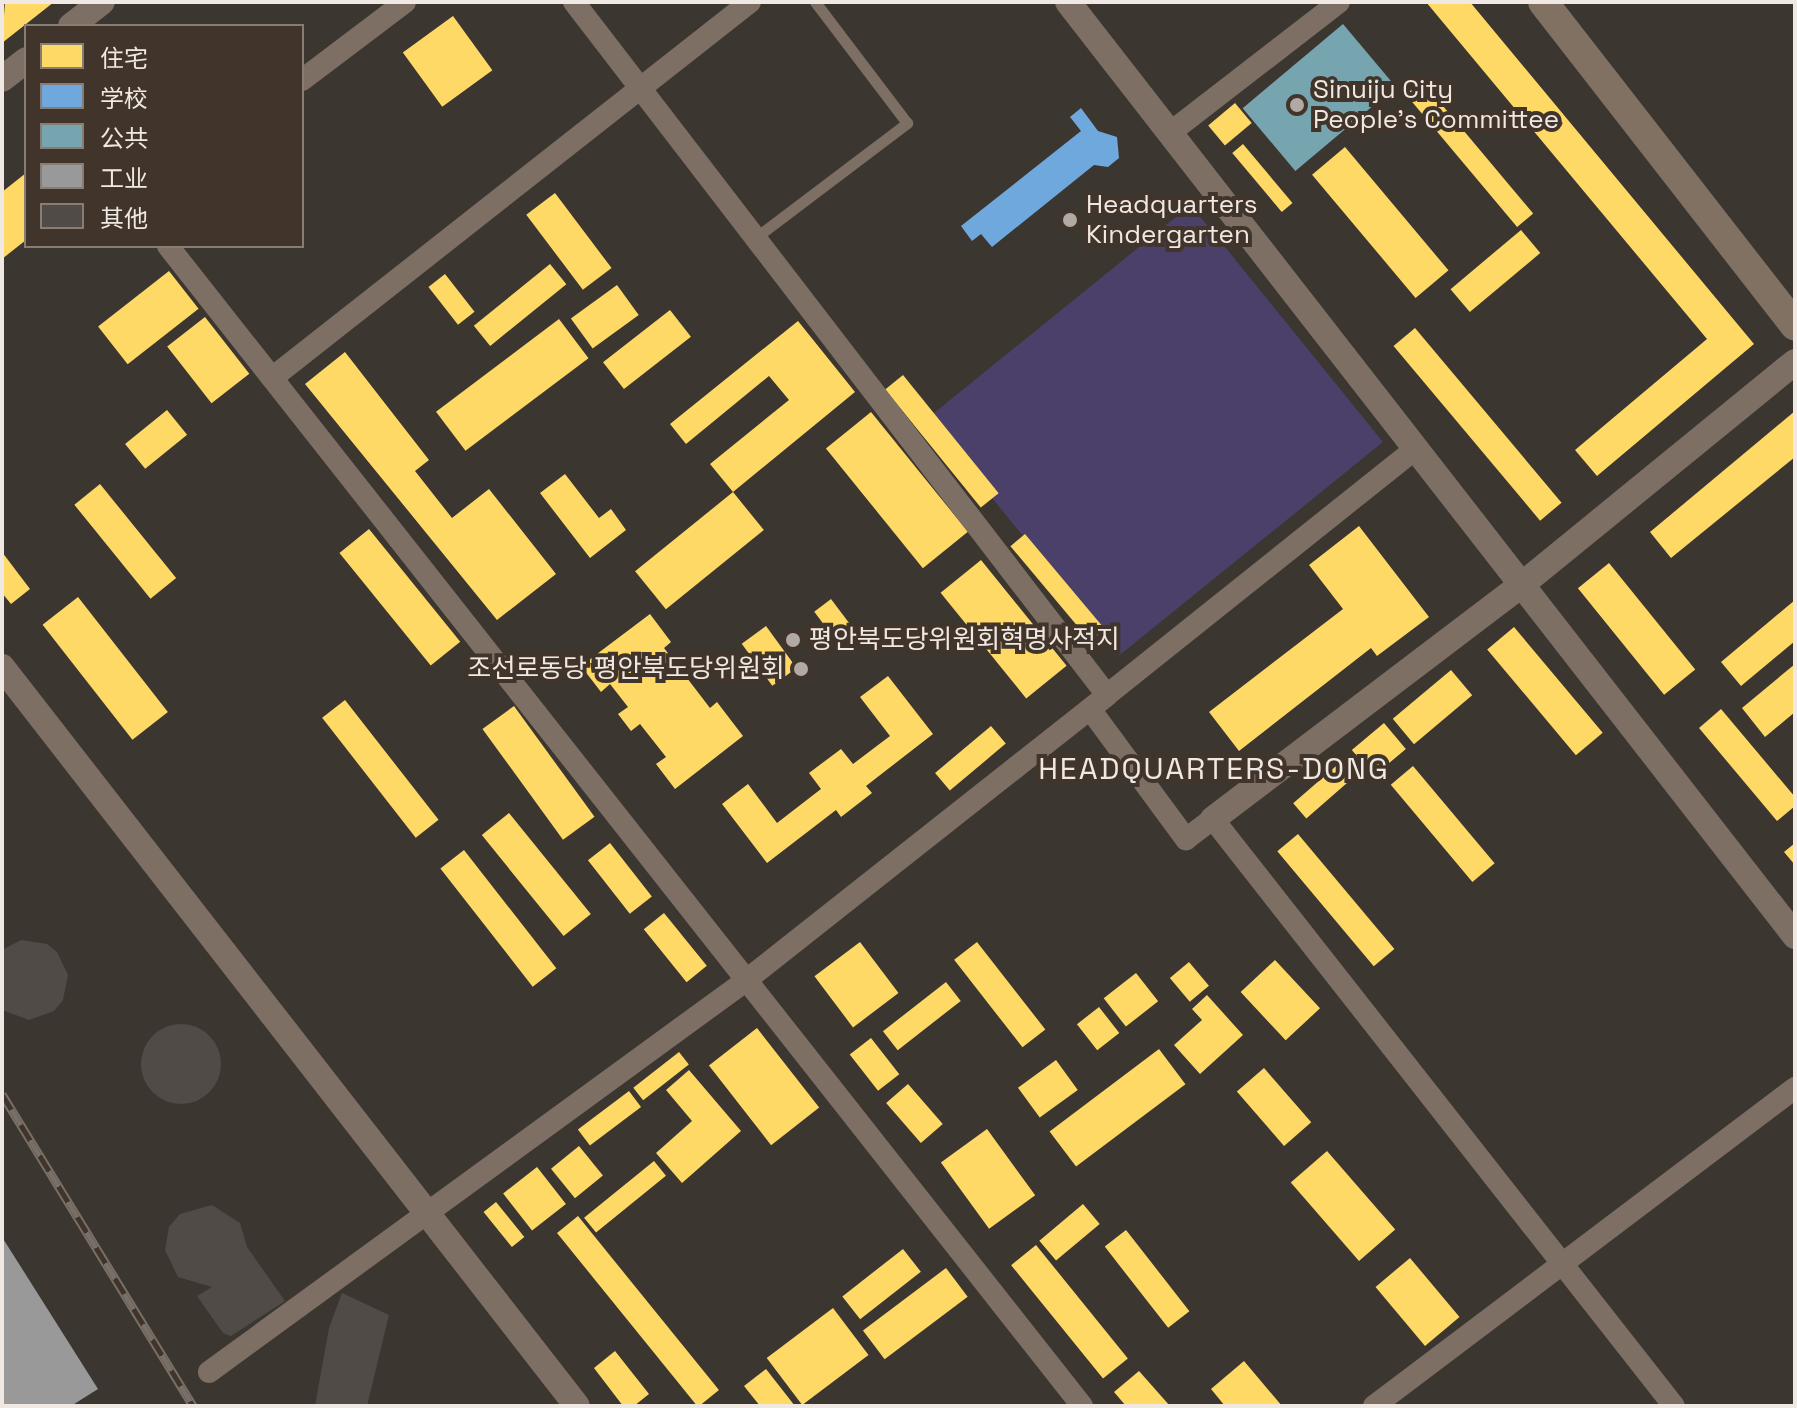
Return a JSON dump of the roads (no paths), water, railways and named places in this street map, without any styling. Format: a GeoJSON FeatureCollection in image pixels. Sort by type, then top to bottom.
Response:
{"type":"FeatureCollection","features":[{"type":"Feature","properties":{"kind":"main road"},"geometry":{"type":"LineString","coordinates":[[1543,2],[1795,326]]}},
{"type":"Feature","properties":{"kind":"street"},"geometry":{"type":"LineString","coordinates":[[74,24],[102,2]]}},
{"type":"Feature","properties":{"kind":"street"},"geometry":{"type":"LineString","coordinates":[[304,78],[405,2]]}},
{"type":"Feature","properties":{"kind":"street"},"geometry":{"type":"LineString","coordinates":[[574,2],[755,238],[1098,702],[1186,839],[1519,587],[1795,362]]}},
{"type":"Feature","properties":{"kind":"street"},"geometry":{"type":"LineString","coordinates":[[272,378],[750,2]]}},
{"type":"Feature","properties":{"kind":"street"},"geometry":{"type":"LineString","coordinates":[[1068,2],[1519,587],[1795,936]]}},
{"type":"Feature","properties":{"kind":"street"},"geometry":{"type":"LineString","coordinates":[[1171,132],[1339,2]]}},
{"type":"Feature","properties":{"kind":"street"},"geometry":{"type":"LineString","coordinates":[[2,79],[24,64]]}},
{"type":"Feature","properties":{"kind":"street"},"geometry":{"type":"LineString","coordinates":[[170,248],[744,982],[1082,1406]]}},
{"type":"Feature","properties":{"kind":"street"},"geometry":{"type":"LineString","coordinates":[[209,1372],[744,982],[1414,450]]}},
{"type":"Feature","properties":{"kind":"street"},"geometry":{"type":"LineString","coordinates":[[2,667],[577,1406]]}},
{"type":"Feature","properties":{"kind":"street"},"geometry":{"type":"LineString","coordinates":[[1213,819],[1674,1406]]}},
{"type":"Feature","properties":{"kind":"street"},"geometry":{"type":"LineString","coordinates":[[1374,1406],[1560,1261],[1795,1088]]}},
{"type":"Feature","properties":{"kind":"lane"},"geometry":{"type":"LineString","coordinates":[[755,238],[907,123],[815,2]]}},
{"type":"Feature","properties":{"kind":"railway"},"geometry":{"type":"LineString","coordinates":[[2,1094],[193,1406]]}},
{"type":"Feature","properties":{"kind":"place","name":"Sinuiju City People's Committee"},"geometry":{"type":"Point","coordinates":[1297,105]}},
{"type":"Feature","properties":{"kind":"place","name":"Headquarters Kindergarten"},"geometry":{"type":"Point","coordinates":[1070,220]}},
{"type":"Feature","properties":{"kind":"place","name":"평안북도당위원회혁명사적지"},"geometry":{"type":"Point","coordinates":[793,640]}},
{"type":"Feature","properties":{"kind":"place","name":"조선로동당 평안북도당위원회"},"geometry":{"type":"Point","coordinates":[801,669]}},
{"type":"Feature","properties":{"kind":"district","name":"HEADQUARTERS-DONG"},"geometry":{"type":"Point","coordinates":[1214,769]}}]}
